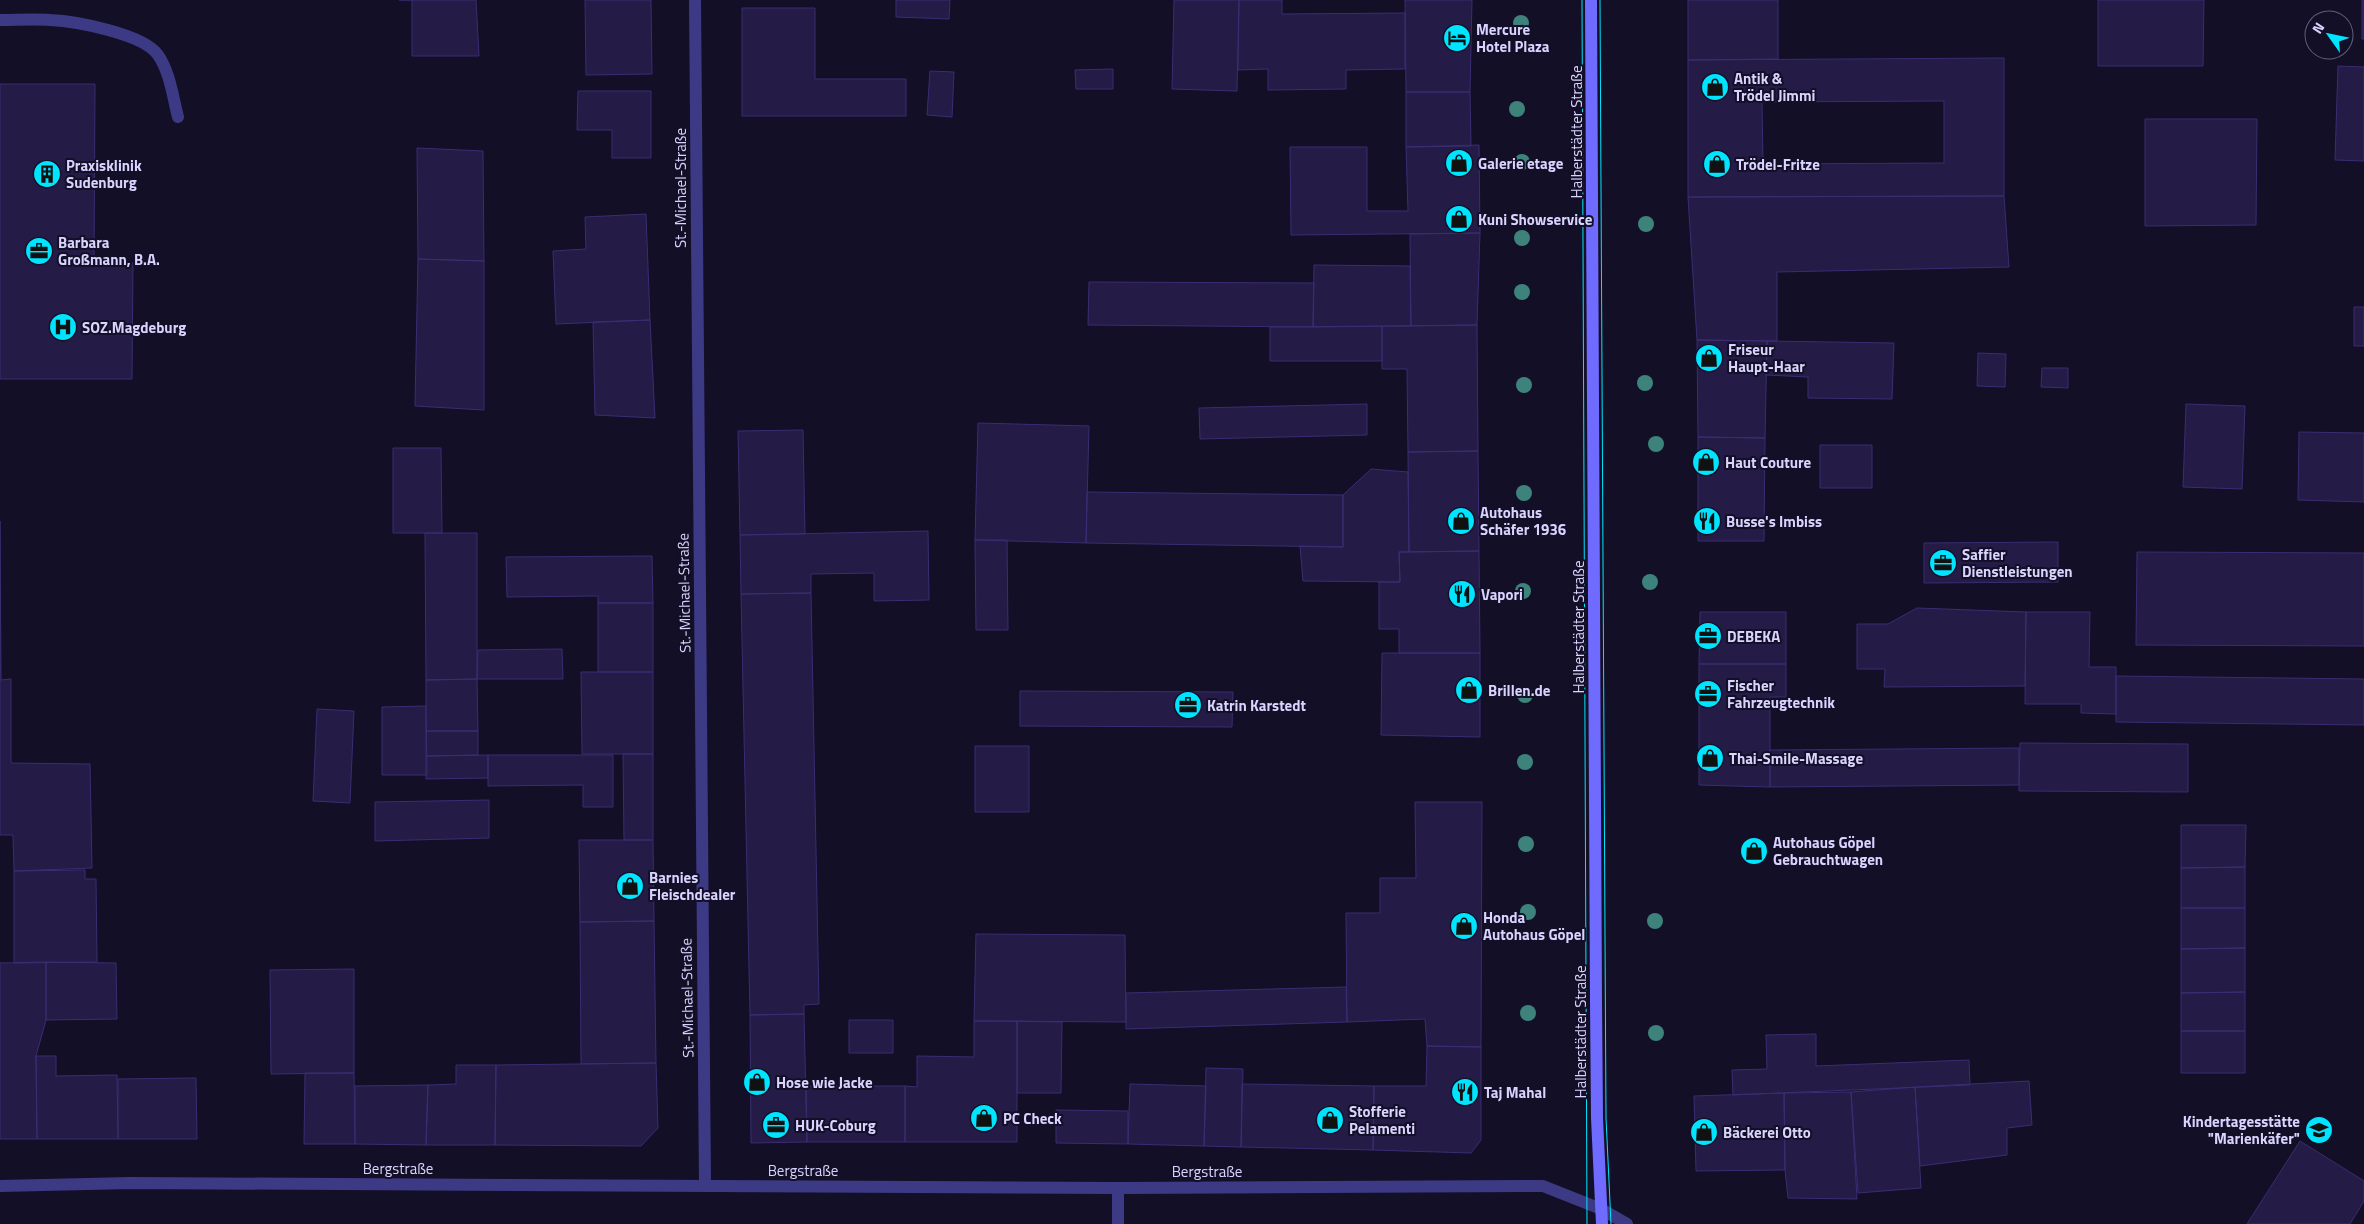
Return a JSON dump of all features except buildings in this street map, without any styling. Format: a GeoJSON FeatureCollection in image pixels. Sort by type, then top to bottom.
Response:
{"type":"FeatureCollection","features":[{"type":"Feature","properties":{"kind":"street","name":"St.-Michael-Straße"},"geometry":{"type":"LineString","coordinates":[[695,0],[705,1185]]}},
{"type":"Feature","properties":{"kind":"street","name":"Halberstädter Straße"},"geometry":{"type":"LineString","coordinates":[[1591,0],[1596,1002],[1600,1208],[1602,1224]]}},
{"type":"Feature","properties":{"kind":"street"},"geometry":{"type":"LineString","coordinates":[[0,20],[52,20],[122,33],[145,43],[158,54],[171,86],[178,117]]}},
{"type":"Feature","properties":{"kind":"street","name":"Bergstraße"},"geometry":{"type":"LineString","coordinates":[[0,1186],[131,1183],[1118,1188],[1543,1186],[1600,1208],[1627,1224]]}},
{"type":"Feature","properties":{"kind":"street"},"geometry":{"type":"LineString","coordinates":[[1118,1188],[1118,1224]]}},
{"type":"Feature","properties":{"kind":"tram line"},"geometry":{"type":"LineString","coordinates":[[1582,0],[1587,1224]]}},
{"type":"Feature","properties":{"kind":"tram line"},"geometry":{"type":"LineString","coordinates":[[1600,0],[1606,1118],[1611,1224]]}},
{"type":"Feature","properties":{"kind":"place","name":"Mercure Hotel Plaza"},"geometry":{"type":"Point","coordinates":[1457,38]}},
{"type":"Feature","properties":{"kind":"place","name":"Antik & Trödel Jimmi"},"geometry":{"type":"Point","coordinates":[1715,87]}},
{"type":"Feature","properties":{"kind":"place","name":"Galerie etage"},"geometry":{"type":"Point","coordinates":[1459,163]}},
{"type":"Feature","properties":{"kind":"place","name":"Trödel-Fritze"},"geometry":{"type":"Point","coordinates":[1717,164]}},
{"type":"Feature","properties":{"kind":"place","name":"Praxisklinik Sudenburg"},"geometry":{"type":"Point","coordinates":[47,174]}},
{"type":"Feature","properties":{"kind":"place","name":"Kuni Showservice"},"geometry":{"type":"Point","coordinates":[1459,219]}},
{"type":"Feature","properties":{"kind":"place","name":"Barbara Großmann, B.A."},"geometry":{"type":"Point","coordinates":[39,251]}},
{"type":"Feature","properties":{"kind":"place","name":"SOZ.Magdeburg"},"geometry":{"type":"Point","coordinates":[63,327]}},
{"type":"Feature","properties":{"kind":"place","name":"Friseur Haupt-Haar"},"geometry":{"type":"Point","coordinates":[1709,358]}},
{"type":"Feature","properties":{"kind":"place","name":"Haut Couture"},"geometry":{"type":"Point","coordinates":[1706,462]}},
{"type":"Feature","properties":{"kind":"place","name":"Autohaus Schäfer 1936"},"geometry":{"type":"Point","coordinates":[1461,521]}},
{"type":"Feature","properties":{"kind":"place","name":"Busse's Imbiss"},"geometry":{"type":"Point","coordinates":[1707,521]}},
{"type":"Feature","properties":{"kind":"place","name":"Saffier Dienstleistungen"},"geometry":{"type":"Point","coordinates":[1943,563]}},
{"type":"Feature","properties":{"kind":"place","name":"Vapori"},"geometry":{"type":"Point","coordinates":[1462,594]}},
{"type":"Feature","properties":{"kind":"place","name":"DEBEKA"},"geometry":{"type":"Point","coordinates":[1708,636]}},
{"type":"Feature","properties":{"kind":"place","name":"Brillen.de"},"geometry":{"type":"Point","coordinates":[1469,690]}},
{"type":"Feature","properties":{"kind":"place","name":"Fischer Fahrzeugtechnik"},"geometry":{"type":"Point","coordinates":[1708,694]}},
{"type":"Feature","properties":{"kind":"place","name":"Katrin Karstedt"},"geometry":{"type":"Point","coordinates":[1188,705]}},
{"type":"Feature","properties":{"kind":"place","name":"Thai-Smile-Massage"},"geometry":{"type":"Point","coordinates":[1710,758]}},
{"type":"Feature","properties":{"kind":"place","name":"Autohaus Göpel Gebrauchtwagen"},"geometry":{"type":"Point","coordinates":[1754,851]}},
{"type":"Feature","properties":{"kind":"place","name":"Barnies Fleischdealer"},"geometry":{"type":"Point","coordinates":[630,886]}},
{"type":"Feature","properties":{"kind":"place","name":"Honda Autohaus Göpel"},"geometry":{"type":"Point","coordinates":[1464,926]}},
{"type":"Feature","properties":{"kind":"place","name":"Hose wie Jacke"},"geometry":{"type":"Point","coordinates":[757,1082]}},
{"type":"Feature","properties":{"kind":"place","name":"Taj Mahal"},"geometry":{"type":"Point","coordinates":[1465,1092]}},
{"type":"Feature","properties":{"kind":"place","name":"PC Check"},"geometry":{"type":"Point","coordinates":[984,1118]}},
{"type":"Feature","properties":{"kind":"place","name":"Stofferie Pelamenti"},"geometry":{"type":"Point","coordinates":[1330,1120]}},
{"type":"Feature","properties":{"kind":"place","name":"HUK-Coburg"},"geometry":{"type":"Point","coordinates":[776,1125]}},
{"type":"Feature","properties":{"kind":"place","name":"Kindertagesstätte \"Marienkäfer\""},"geometry":{"type":"Point","coordinates":[2319,1130]}},
{"type":"Feature","properties":{"kind":"place","name":"Bäckerei Otto"},"geometry":{"type":"Point","coordinates":[1704,1132]}}]}
